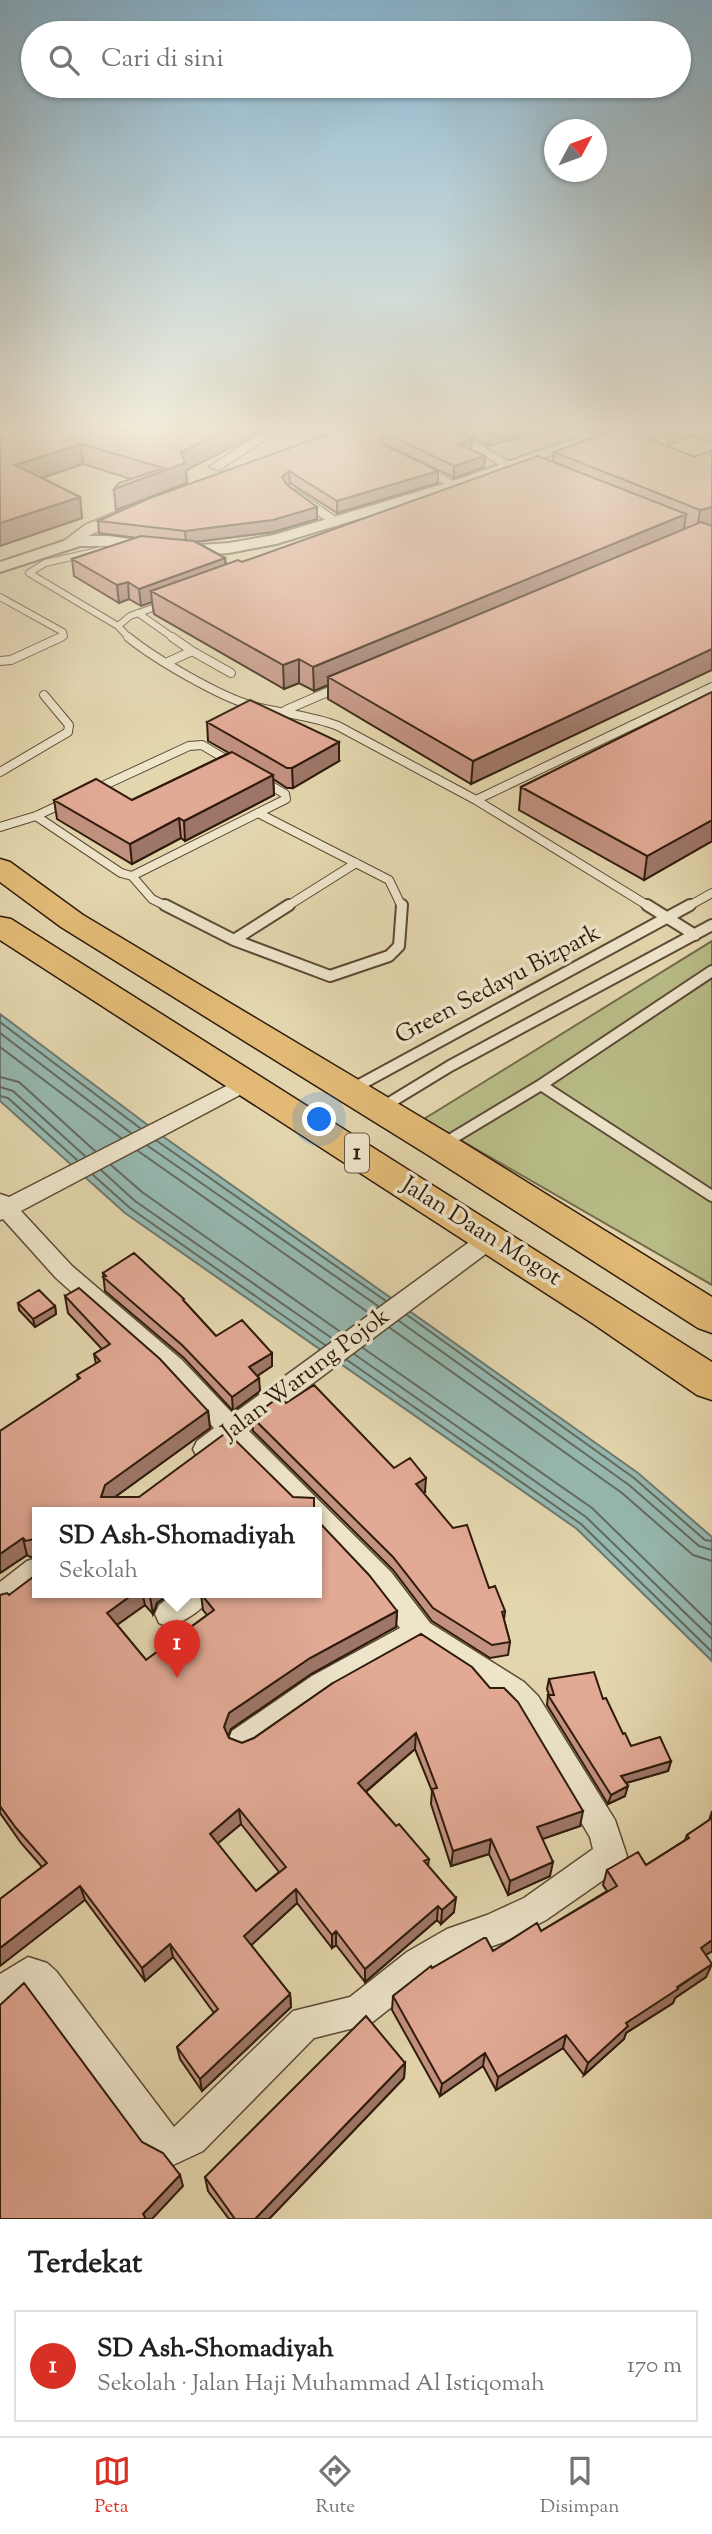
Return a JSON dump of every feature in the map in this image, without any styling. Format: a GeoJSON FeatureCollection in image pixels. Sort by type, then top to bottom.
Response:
{"type":"FeatureCollection","features":[{"type":"Feature","properties":{"kind":"highway","name":"1"},"geometry":{"type":"LineString","coordinates":[[0,868],[72,921],[441,1146],[712,1317]]}},
{"type":"Feature","properties":{"kind":"highway","name":"Jalan Daan Mogot"},"geometry":{"type":"LineString","coordinates":[[0,926],[232,1090],[491,1238],[712,1383]]}},
{"type":"Feature","properties":{"kind":"street"},"geometry":{"type":"LineString","coordinates":[[67,544],[88,530]]}},
{"type":"Feature","properties":{"kind":"street"},"geometry":{"type":"LineString","coordinates":[[0,567],[67,544],[108,541],[170,550],[206,550],[251,544],[310,530]]}},
{"type":"Feature","properties":{"kind":"street"},"geometry":{"type":"LineString","coordinates":[[232,1090],[8,1205],[64,1272],[173,1367],[269,1470],[309,1507]]}},
{"type":"Feature","properties":{"kind":"street","name":"Jalan Warung Pojok"},"geometry":{"type":"LineString","coordinates":[[191,1461],[313,1367],[491,1238]]}},
{"type":"Feature","properties":{"kind":"street"},"geometry":{"type":"LineString","coordinates":[[0,1995],[28,1974],[44,1983],[161,2139],[173,2147],[190,2138],[305,2024],[358,2011],[419,1964],[459,1941],[492,1930],[535,1909],[611,1856],[604,1831],[528,1706],[514,1692],[420,1632],[381,1581],[322,1519]]}},
{"type":"Feature","properties":{"kind":"street"},"geometry":{"type":"LineString","coordinates":[[0,1598],[32,1574]]}},
{"type":"Feature","properties":{"kind":"street"},"geometry":{"type":"LineString","coordinates":[[169,1614],[192,1598]]}},
{"type":"Feature","properties":{"kind":"street"},"geometry":{"type":"LineString","coordinates":[[243,1741],[322,1686],[351,1673],[420,1632]]}},
{"type":"Feature","properties":{"kind":"lane"},"geometry":{"type":"LineString","coordinates":[[102,550],[45,563],[29,573],[118,626],[130,639],[223,695],[253,706],[286,710],[338,726],[477,800],[695,935]]}},
{"type":"Feature","properties":{"kind":"lane"},"geometry":{"type":"LineString","coordinates":[[0,597],[63,632],[64,636],[11,660],[0,661]]}},
{"type":"Feature","properties":{"kind":"lane"},"geometry":{"type":"LineString","coordinates":[[118,626],[138,613],[173,601]]}},
{"type":"Feature","properties":{"kind":"lane"},"geometry":{"type":"LineString","coordinates":[[138,613],[192,651],[231,673]]}},
{"type":"Feature","properties":{"kind":"lane"},"geometry":{"type":"LineString","coordinates":[[168,662],[192,651]]}},
{"type":"Feature","properties":{"kind":"lane"},"geometry":{"type":"LineString","coordinates":[[286,710],[350,682]]}},
{"type":"Feature","properties":{"kind":"lane"},"geometry":{"type":"LineString","coordinates":[[477,800],[712,687]]}},
{"type":"Feature","properties":{"kind":"lane"},"geometry":{"type":"LineString","coordinates":[[0,772],[68,733],[69,724],[44,695]]}},
{"type":"Feature","properties":{"kind":"lane"},"geometry":{"type":"LineString","coordinates":[[83,794],[189,746],[202,745],[238,766]]}},
{"type":"Feature","properties":{"kind":"lane"},"geometry":{"type":"LineString","coordinates":[[132,876],[286,799],[285,794],[250,773]]}},
{"type":"Feature","properties":{"kind":"lane"},"geometry":{"type":"LineString","coordinates":[[0,827],[36,816],[71,800]]}},
{"type":"Feature","properties":{"kind":"lane"},"geometry":{"type":"LineString","coordinates":[[36,816],[121,873],[132,876],[152,899],[234,940],[330,976],[389,956],[399,946],[402,905],[389,880],[258,813]]}},
{"type":"Feature","properties":{"kind":"lane"},"geometry":{"type":"LineString","coordinates":[[234,940],[356,863]]}},
{"type":"Feature","properties":{"kind":"lane","name":"Green Sedayu Bizpark"},"geometry":{"type":"LineString","coordinates":[[349,1091],[421,1048],[669,919],[712,893]]}},
{"type":"Feature","properties":{"kind":"lane","name":"Green Sedayu Bizpark"},"geometry":{"type":"LineString","coordinates":[[379,1109],[558,1007],[712,925]]}},
{"type":"Feature","properties":{"kind":"lane"},"geometry":{"type":"LineString","coordinates":[[441,1146],[541,1085],[712,971]]}},
{"type":"Feature","properties":{"kind":"lane"},"geometry":{"type":"LineString","coordinates":[[541,1085],[712,1196]]}},
{"type":"Feature","properties":{"kind":"green space"},"geometry":{"type":"Polygon","coordinates":[[[712,941],[712,1285],[424,1119],[712,941]]]}},
{"type":"Feature","properties":{"kind":"water"},"geometry":{"type":"Polygon","coordinates":[[[0,1014],[161,1135],[638,1473],[712,1537],[712,1661],[577,1529],[125,1213],[0,1101],[0,1014]]]}},
{"type":"Feature","properties":{"kind":"building"},"geometry":{"type":"Polygon","coordinates":[[[333,530],[648,530],[313,667],[299,659],[283,665],[151,591],[238,560],[242,562],[333,530]]]}},
{"type":"Feature","properties":{"kind":"building"},"geometry":{"type":"Polygon","coordinates":[[[683,530],[712,530],[712,649],[473,761],[328,677],[683,530]]]}},
{"type":"Feature","properties":{"kind":"building"},"geometry":{"type":"Polygon","coordinates":[[[141,536],[194,541],[225,558],[139,589],[128,582],[117,585],[72,559],[141,536]]]}},
{"type":"Feature","properties":{"kind":"building"},"geometry":{"type":"Polygon","coordinates":[[[712,692],[712,820],[647,856],[521,787],[712,692]]]}},
{"type":"Feature","properties":{"kind":"building"},"geometry":{"type":"Polygon","coordinates":[[[250,700],[339,742],[292,768],[287,768],[207,722],[250,700]]]}},
{"type":"Feature","properties":{"kind":"building"},"geometry":{"type":"Polygon","coordinates":[[[232,752],[273,775],[184,821],[179,818],[130,844],[54,800],[96,779],[132,800],[232,752]]]}},
{"type":"Feature","properties":{"kind":"building"},"geometry":{"type":"Polygon","coordinates":[[[134,1253],[184,1299],[216,1336],[242,1320],[272,1353],[249,1367],[259,1378],[232,1397],[182,1345],[103,1277],[106,1276],[103,1273],[134,1253]]]}},
{"type":"Feature","properties":{"kind":"building"},"geometry":{"type":"Polygon","coordinates":[[[79,1288],[160,1359],[208,1411],[105,1485],[101,1497],[139,1497],[227,1432],[293,1497],[314,1498],[314,1507],[32,1507],[32,1540],[26,1541],[23,1538],[0,1554],[0,1431],[80,1378],[77,1375],[100,1361],[94,1354],[110,1344],[65,1296],[79,1288]]]}},
{"type":"Feature","properties":{"kind":"building"},"geometry":{"type":"Polygon","coordinates":[[[39,1290],[55,1306],[33,1319],[18,1303],[39,1290]]]}},
{"type":"Feature","properties":{"kind":"building"},"geometry":{"type":"Polygon","coordinates":[[[314,1385],[394,1468],[410,1458],[426,1478],[416,1484],[453,1528],[467,1525],[489,1588],[495,1586],[505,1611],[502,1612],[510,1642],[492,1645],[433,1608],[393,1557],[252,1417],[279,1397],[286,1403],[314,1385]]]}},
{"type":"Feature","properties":{"kind":"building"},"geometry":{"type":"Polygon","coordinates":[[[322,1525],[369,1575],[397,1611],[310,1658],[229,1713],[224,1727],[229,1738],[242,1743],[254,1738],[333,1683],[421,1634],[472,1667],[490,1688],[504,1688],[518,1702],[583,1811],[537,1827],[553,1862],[510,1881],[491,1839],[453,1851],[432,1789],[437,1788],[416,1733],[358,1783],[429,1859],[424,1861],[456,1898],[442,1910],[438,1906],[365,1969],[336,1931],[332,1935],[296,1889],[244,1936],[290,1994],[200,2079],[177,2047],[218,2009],[170,1944],[142,1968],[80,1886],[0,1948],[0,1899],[47,1863],[0,1806],[0,1595],[9,1595],[32,1578],[32,1598],[128,1598],[107,1613],[146,1660],[214,1610],[204,1598],[322,1598],[322,1525]],[[239,1809],[210,1834],[256,1891],[286,1867],[239,1809]]]}},
{"type":"Feature","properties":{"kind":"building"},"geometry":{"type":"Polygon","coordinates":[[[594,1672],[603,1699],[606,1698],[631,1746],[660,1737],[671,1761],[621,1776],[628,1786],[611,1795],[548,1695],[554,1695],[549,1679],[594,1672]]]}},
{"type":"Feature","properties":{"kind":"building"},"geometry":{"type":"Polygon","coordinates":[[[712,1818],[712,1940],[701,1948],[712,1964],[626,2023],[628,2026],[588,2063],[566,2035],[498,2077],[485,2053],[442,2084],[393,1996],[431,1966],[432,1968],[484,1938],[493,1951],[537,1923],[541,1931],[617,1886],[607,1870],[638,1852],[646,1865],[689,1838],[687,1835],[712,1818]]]}},
{"type":"Feature","properties":{"kind":"building"},"geometry":{"type":"Polygon","coordinates":[[[24,1983],[142,2142],[163,2153],[180,2175],[143,2214],[146,2219],[0,2219],[0,2005],[24,1983]]]}},
{"type":"Feature","properties":{"kind":"building"},"geometry":{"type":"Polygon","coordinates":[[[366,2016],[405,2063],[255,2219],[235,2219],[205,2177],[366,2016]]]}},
{"type":"Feature","properties":{"kind":"place","name":"SD Ash-Shomadiyah"},"geometry":{"type":"Point","coordinates":[177,1678]}}]}
